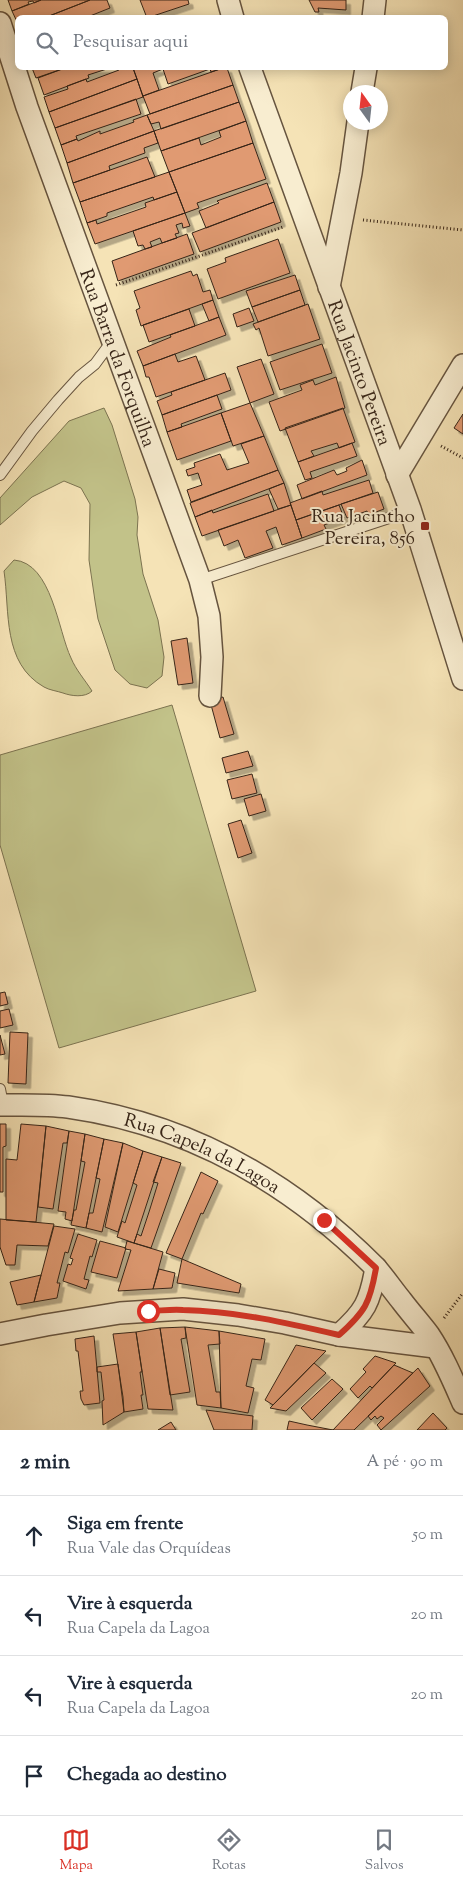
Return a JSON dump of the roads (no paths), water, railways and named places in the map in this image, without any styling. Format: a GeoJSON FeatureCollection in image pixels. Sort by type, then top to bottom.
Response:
{"type":"FeatureCollection","features":[{"type":"Feature","properties":{"kind":"street"},"geometry":{"type":"LineString","coordinates":[[228,0],[232,15]]}},
{"type":"Feature","properties":{"kind":"street"},"geometry":{"type":"LineString","coordinates":[[373,15],[375,0]]}},
{"type":"Feature","properties":{"kind":"street","name":"Rua Barra da Forquilha"},"geometry":{"type":"LineString","coordinates":[[0,23],[15,70]]}},
{"type":"Feature","properties":{"kind":"street","name":"Rua Barra da Forquilha"},"geometry":{"type":"LineString","coordinates":[[15,70],[112,342],[200,580],[209,616],[212,657],[210,696]]}},
{"type":"Feature","properties":{"kind":"street","name":"Rua Jacinto Pereira"},"geometry":{"type":"LineString","coordinates":[[251,70],[410,509],[463,677]]}},
{"type":"Feature","properties":{"kind":"street"},"geometry":{"type":"LineString","coordinates":[[363,85],[366,70]]}},
{"type":"Feature","properties":{"kind":"street"},"geometry":{"type":"LineString","coordinates":[[329,288],[343,218],[357,130]]}},
{"type":"Feature","properties":{"kind":"street"},"geometry":{"type":"LineString","coordinates":[[397,475],[463,365]]}},
{"type":"Feature","properties":{"kind":"street","name":"Rua Capela da Lagoa"},"geometry":{"type":"LineString","coordinates":[[1,1100],[67,1107],[126,1119],[154,1127],[205,1146],[286,1191],[324,1220],[376,1268],[432,1342],[451,1374],[463,1403]]}},
{"type":"Feature","properties":{"kind":"street"},"geometry":{"type":"LineString","coordinates":[[339,1335],[357,1319],[367,1305],[376,1268]]}},
{"type":"Feature","properties":{"kind":"street"},"geometry":{"type":"LineString","coordinates":[[0,1334],[120,1313],[183,1310],[238,1315],[339,1335],[432,1342]]}},
{"type":"Feature","properties":{"kind":"lane"},"geometry":{"type":"LineString","coordinates":[[0,475],[32,431],[58,400],[78,377],[95,364],[112,342]]}},
{"type":"Feature","properties":{"kind":"lane"},"geometry":{"type":"LineString","coordinates":[[200,580],[351,531],[410,509]]}},
{"type":"Feature","properties":{"kind":"place","name":"Rua Jacintho Pereira, 856"},"geometry":{"type":"Point","coordinates":[425,526]}}]}
